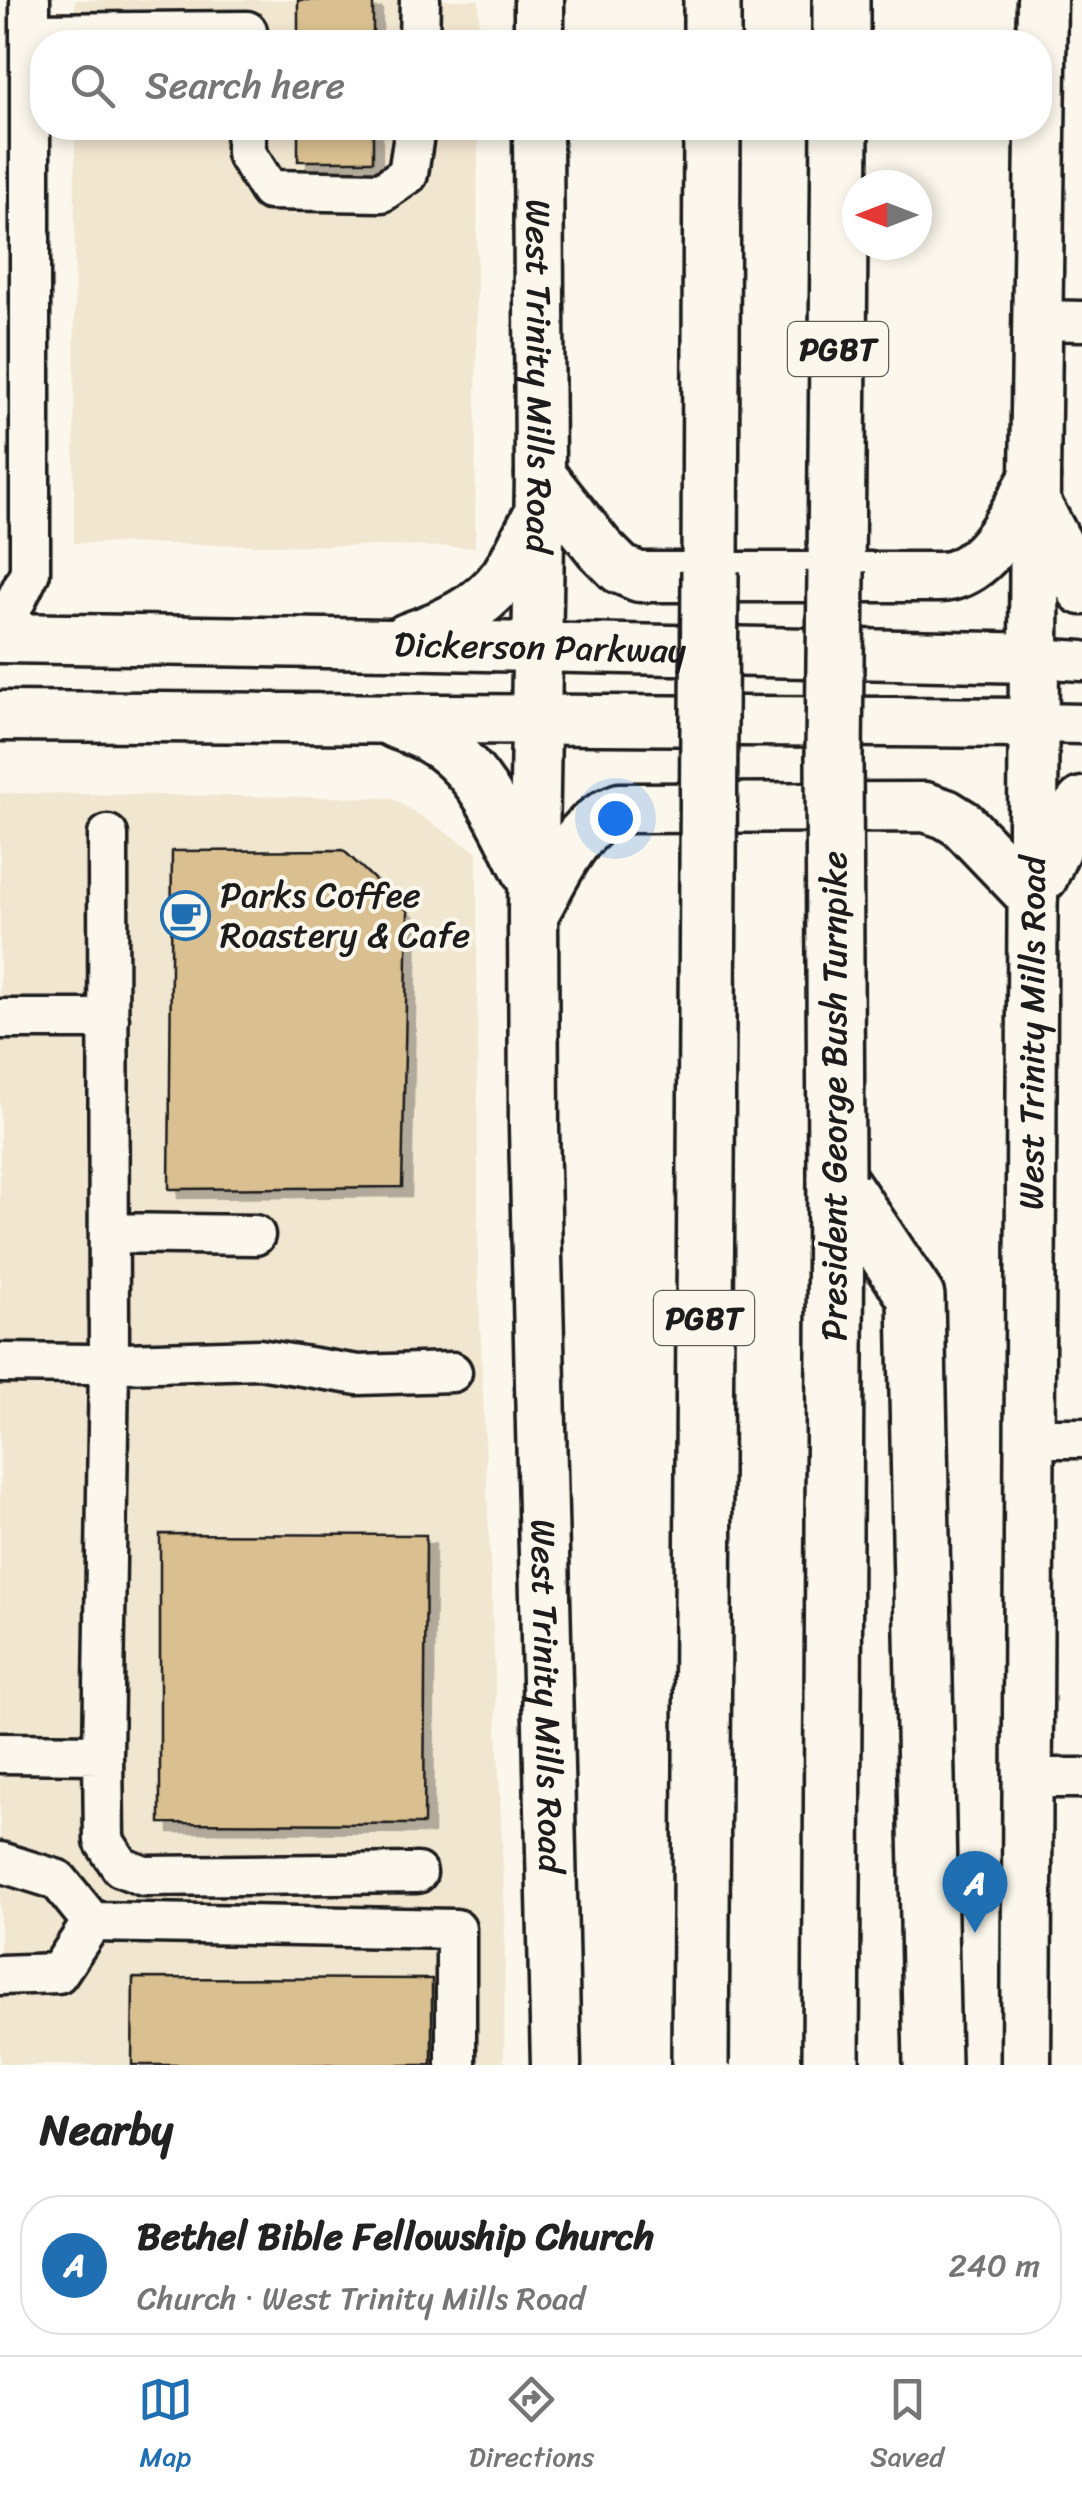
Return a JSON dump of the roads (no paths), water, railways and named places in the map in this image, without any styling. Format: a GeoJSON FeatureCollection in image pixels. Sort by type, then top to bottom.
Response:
{"type":"FeatureCollection","features":[{"type":"Feature","properties":{"kind":"highway"},"geometry":{"type":"LineString","coordinates":[[712,0],[712,30]]}},
{"type":"Feature","properties":{"kind":"highway"},"geometry":{"type":"LineString","coordinates":[[840,30],[841,0]]}},
{"type":"Feature","properties":{"kind":"highway","name":"PGBT"},"geometry":{"type":"LineString","coordinates":[[700,2065],[712,140]]}},
{"type":"Feature","properties":{"kind":"highway","name":"President George Bush Turnpike"},"geometry":{"type":"LineString","coordinates":[[831,2065],[834,754],[840,140]]}},
{"type":"Feature","properties":{"kind":"highway"},"geometry":{"type":"LineString","coordinates":[[836,1177],[916,1297],[932,2065]]}},
{"type":"Feature","properties":{"kind":"main road"},"geometry":{"type":"LineString","coordinates":[[539,0],[539,30]]}},
{"type":"Feature","properties":{"kind":"main road","name":"West Trinity Mills Road"},"geometry":{"type":"LineString","coordinates":[[1042,0],[1044,30]]}},
{"type":"Feature","properties":{"kind":"main road","name":"West Trinity Mills Road"},"geometry":{"type":"LineString","coordinates":[[538,140],[535,1167],[556,2065]]}},
{"type":"Feature","properties":{"kind":"main road","name":"West Trinity Mills Road"},"geometry":{"type":"LineString","coordinates":[[1026,2065],[1035,490],[1059,321],[1049,140]]}},
{"type":"Feature","properties":{"kind":"main road"},"geometry":{"type":"LineString","coordinates":[[390,644],[440,627],[484,601],[506,575],[540,492],[620,569],[639,577],[933,577],[954,575],[972,566],[991,548],[1035,490],[1082,590]]}},
{"type":"Feature","properties":{"kind":"main road","name":"Dickerson Parkway"},"geometry":{"type":"LineString","coordinates":[[0,636],[1035,658]]}},
{"type":"Feature","properties":{"kind":"main road","name":"Dickerson Parkway"},"geometry":{"type":"LineString","coordinates":[[0,716],[1034,723]]}},
{"type":"Feature","properties":{"kind":"main road"},"geometry":{"type":"LineString","coordinates":[[386,720],[432,739],[466,766],[498,815],[534,899],[586,829],[602,814],[620,808],[925,806],[962,824],[1033,898],[1068,818],[1082,802]]}},
{"type":"Feature","properties":{"kind":"street"},"geometry":{"type":"LineString","coordinates":[[419,30],[420,0]]}},
{"type":"Feature","properties":{"kind":"street"},"geometry":{"type":"LineString","coordinates":[[0,636],[30,572],[30,16],[248,24]]}},
{"type":"Feature","properties":{"kind":"street"},"geometry":{"type":"LineString","coordinates":[[246,140],[246,153],[270,190],[382,192],[408,174],[412,140]]}},
{"type":"Feature","properties":{"kind":"street","name":"Dickerson Parkway"},"geometry":{"type":"LineString","coordinates":[[1035,658],[1082,661]]}},
{"type":"Feature","properties":{"kind":"street","name":"Dickerson Parkway"},"geometry":{"type":"LineString","coordinates":[[1034,723],[1082,724]]}},
{"type":"Feature","properties":{"kind":"street"},"geometry":{"type":"LineString","coordinates":[[108,836],[104,1841],[122,1867],[144,1876],[417,1873]]}},
{"type":"Feature","properties":{"kind":"street"},"geometry":{"type":"LineString","coordinates":[[0,1019],[108,1018]]}},
{"type":"Feature","properties":{"kind":"street"},"geometry":{"type":"LineString","coordinates":[[108,1233],[255,1234]]}},
{"type":"Feature","properties":{"kind":"street"},"geometry":{"type":"LineString","coordinates":[[0,1362],[108,1364],[259,1359],[358,1375],[452,1372]]}},
{"type":"Feature","properties":{"kind":"street"},"geometry":{"type":"LineString","coordinates":[[1029,1438],[1082,1438]]}},
{"type":"Feature","properties":{"kind":"street"},"geometry":{"type":"LineString","coordinates":[[0,1753],[103,1754]]}},
{"type":"Feature","properties":{"kind":"street"},"geometry":{"type":"LineString","coordinates":[[1027,1778],[1082,1778]]}},
{"type":"Feature","properties":{"kind":"street"},"geometry":{"type":"LineString","coordinates":[[0,1862],[58,1880],[92,1922],[456,1929],[456,2065]]}},
{"type":"Feature","properties":{"kind":"street"},"geometry":{"type":"LineString","coordinates":[[0,1975],[58,1973],[92,1922]]}},
{"type":"Feature","properties":{"kind":"place","name":"Parks Coffee Roastery & Cafe"},"geometry":{"type":"Point","coordinates":[185,915]}},
{"type":"Feature","properties":{"kind":"place","name":"Bethel Bible Fellowship Church"},"geometry":{"type":"Point","coordinates":[975,1933]}}]}
